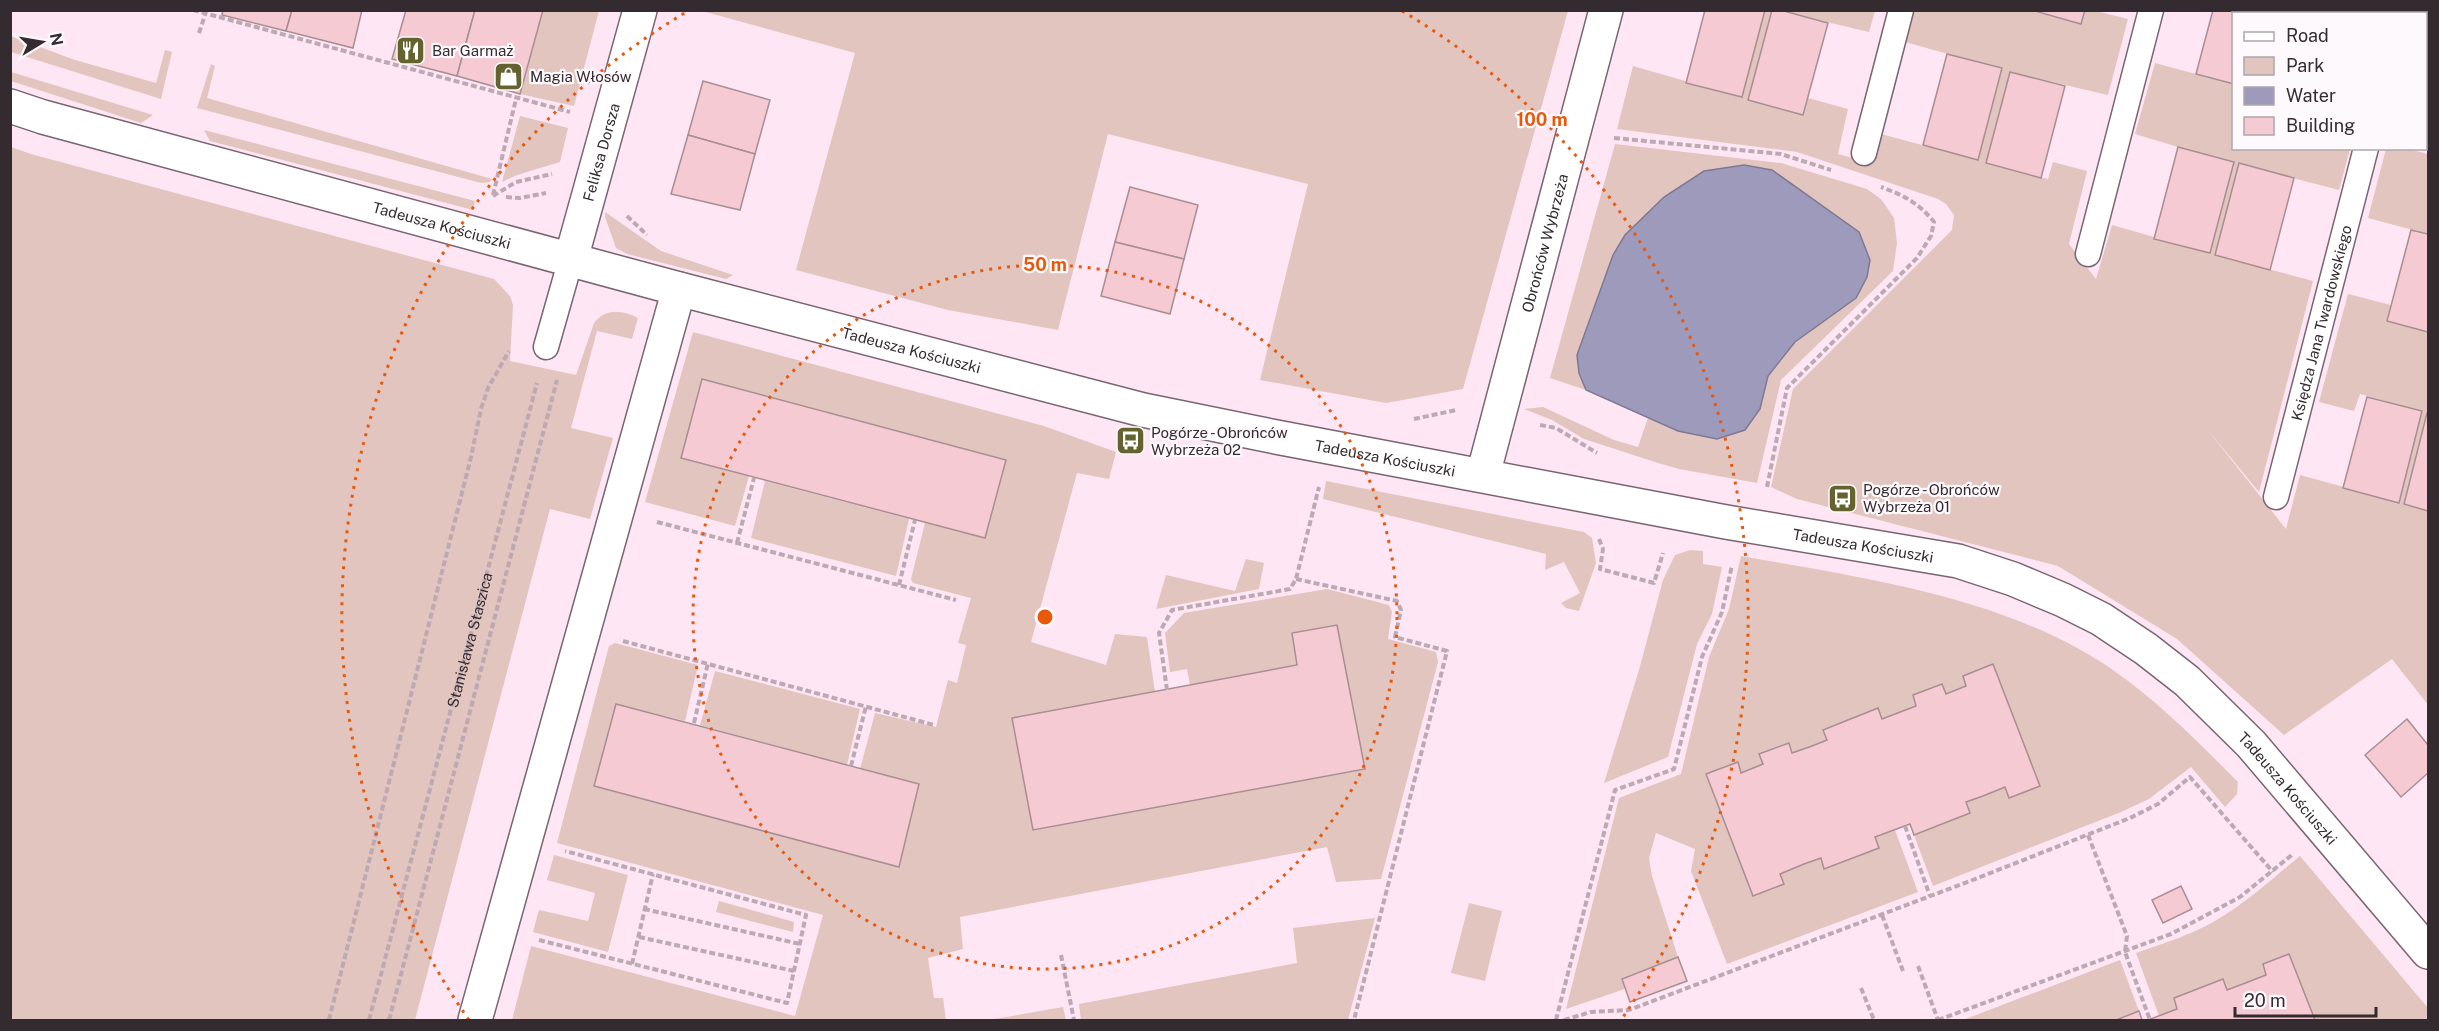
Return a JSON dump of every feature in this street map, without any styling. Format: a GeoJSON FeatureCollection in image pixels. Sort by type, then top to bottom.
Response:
{"type":"FeatureCollection","features":[{"type":"Feature","properties":{"kind":"street","name":"Feliksa Dorsza"},"geometry":{"type":"LineString","coordinates":[[571,259],[640,10]]}},
{"type":"Feature","properties":{"kind":"street","name":"Obrońców Wybrzeża"},"geometry":{"type":"LineString","coordinates":[[1483,475],[1606,10]]}},
{"type":"Feature","properties":{"kind":"street","name":"Tadeusza Kościuszki"},"geometry":{"type":"LineString","coordinates":[[10,106],[43,117],[679,289],[1143,410],[1726,522],[1958,561],[2013,579],[2101,619],[2146,649],[2187,681],[2226,717],[2285,783],[2428,952]]}},
{"type":"Feature","properties":{"kind":"street"},"geometry":{"type":"LineString","coordinates":[[476,1020],[679,289]]}},
{"type":"Feature","properties":{"kind":"lane"},"geometry":{"type":"LineString","coordinates":[[1864,153],[1901,10]]}},
{"type":"Feature","properties":{"kind":"lane"},"geometry":{"type":"LineString","coordinates":[[2088,254],[2151,10]]}},
{"type":"Feature","properties":{"kind":"lane","name":"Księdza Jana Twardowskiego"},"geometry":{"type":"LineString","coordinates":[[2276,497],[2365,150]]}},
{"type":"Feature","properties":{"kind":"lane"},"geometry":{"type":"LineString","coordinates":[[546,347],[571,259]]}},
{"type":"Feature","properties":{"kind":"path"},"geometry":{"type":"LineString","coordinates":[[193,10],[579,115]]}},
{"type":"Feature","properties":{"kind":"path"},"geometry":{"type":"LineString","coordinates":[[199,33],[205,15]]}},
{"type":"Feature","properties":{"kind":"path"},"geometry":{"type":"LineString","coordinates":[[482,235],[516,99]]}},
{"type":"Feature","properties":{"kind":"path"},"geometry":{"type":"LineString","coordinates":[[1573,134],[1781,154],[1837,172]]}},
{"type":"Feature","properties":{"kind":"path"},"geometry":{"type":"LineString","coordinates":[[493,195],[516,182],[555,174]]}},
{"type":"Feature","properties":{"kind":"path"},"geometry":{"type":"LineString","coordinates":[[1766,494],[1787,387],[1917,258],[1931,236],[1934,222],[1923,208],[1903,195],[1870,184]]}},
{"type":"Feature","properties":{"kind":"path"},"geometry":{"type":"LineString","coordinates":[[482,192],[520,198],[564,189],[588,195],[611,202],[647,235],[655,239]]}},
{"type":"Feature","properties":{"kind":"path","name":"Stanisława Staszica"},"geometry":{"type":"LineString","coordinates":[[369,1020],[546,347]]}},
{"type":"Feature","properties":{"kind":"path"},"geometry":{"type":"LineString","coordinates":[[329,1020],[471,457],[481,409],[488,388],[509,350]]}},
{"type":"Feature","properties":{"kind":"path"},"geometry":{"type":"LineString","coordinates":[[389,1020],[560,371]]}},
{"type":"Feature","properties":{"kind":"path"},"geometry":{"type":"LineString","coordinates":[[1412,419],[1462,409],[1556,428],[1594,452],[1604,455]]}},
{"type":"Feature","properties":{"kind":"path"},"geometry":{"type":"LineString","coordinates":[[737,543],[754,478]]}},
{"type":"Feature","properties":{"kind":"path"},"geometry":{"type":"LineString","coordinates":[[1167,690],[1159,633],[1172,610],[1290,589],[1296,579],[1319,486]]}},
{"type":"Feature","properties":{"kind":"path"},"geometry":{"type":"LineString","coordinates":[[646,519],[956,600]]}},
{"type":"Feature","properties":{"kind":"path"},"geometry":{"type":"LineString","coordinates":[[899,585],[915,520]]}},
{"type":"Feature","properties":{"kind":"path"},"geometry":{"type":"LineString","coordinates":[[1600,569],[1654,583],[1663,554],[1672,548]]}},
{"type":"Feature","properties":{"kind":"path"},"geometry":{"type":"LineString","coordinates":[[1556,1020],[1614,790],[1674,769],[1702,657],[1722,612],[1733,559]]}},
{"type":"Feature","properties":{"kind":"path"},"geometry":{"type":"LineString","coordinates":[[1296,579],[1397,601],[1401,610],[1395,637],[1447,651],[1354,1020]]}},
{"type":"Feature","properties":{"kind":"path"},"geometry":{"type":"LineString","coordinates":[[612,639],[934,725]]}},
{"type":"Feature","properties":{"kind":"path"},"geometry":{"type":"LineString","coordinates":[[694,723],[708,663]]}},
{"type":"Feature","properties":{"kind":"path"},"geometry":{"type":"LineString","coordinates":[[851,766],[866,706]]}},
{"type":"Feature","properties":{"kind":"path"},"geometry":{"type":"LineString","coordinates":[[1564,1020],[1591,1012],[1629,1010],[1930,897],[2130,818],[2158,804],[2190,777],[2272,872]]}},
{"type":"Feature","properties":{"kind":"path"},"geometry":{"type":"LineString","coordinates":[[1905,826],[1930,897]]}},
{"type":"Feature","properties":{"kind":"path"},"geometry":{"type":"LineString","coordinates":[[2088,835],[2127,936],[2125,952],[2150,1020]]}},
{"type":"Feature","properties":{"kind":"path"},"geometry":{"type":"LineString","coordinates":[[537,940],[787,1003],[806,915],[558,849]]}},
{"type":"Feature","properties":{"kind":"path"},"geometry":{"type":"LineString","coordinates":[[1918,966],[1938,1020],[2172,934],[2240,897],[2296,851]]}},
{"type":"Feature","properties":{"kind":"path"},"geometry":{"type":"LineString","coordinates":[[632,964],[653,874]]}},
{"type":"Feature","properties":{"kind":"path"},"geometry":{"type":"LineString","coordinates":[[644,909],[800,944]]}},
{"type":"Feature","properties":{"kind":"path"},"geometry":{"type":"LineString","coordinates":[[1882,915],[1903,971]]}},
{"type":"Feature","properties":{"kind":"path"},"geometry":{"type":"LineString","coordinates":[[639,937],[794,971]]}},
{"type":"Feature","properties":{"kind":"path"},"geometry":{"type":"LineString","coordinates":[[1061,955],[1074,1020]]}},
{"type":"Feature","properties":{"kind":"path"},"geometry":{"type":"LineString","coordinates":[[1861,988],[1874,1020]]}},
{"type":"Feature","properties":{"kind":"green space"},"geometry":{"type":"Polygon","coordinates":[[[1568,10],[1463,389],[1386,403],[1260,380],[1308,184],[1108,134],[1058,330],[948,310],[796,270],[855,53],[702,11],[1568,10]]]}},
{"type":"Feature","properties":{"kind":"green space"},"geometry":{"type":"Polygon","coordinates":[[[2092,10],[2128,19],[2108,95],[2010,72],[1986,163],[2048,179],[2053,162],[2087,171],[2069,244],[2096,279],[2112,225],[2210,253],[2178,147],[2135,134],[2155,63],[2232,84],[2232,150],[2350,150],[2339,190],[2239,164],[2215,255],[2313,281],[2259,492],[2207,429],[2286,529],[2300,475],[2399,502],[2422,411],[2360,394],[2354,411],[2319,402],[2348,294],[2391,305],[2387,321],[2428,332],[2428,413],[2404,504],[2428,511],[2428,705],[2392,659],[2284,735],[2177,639],[2058,566],[1797,499],[1771,487],[1793,389],[1952,230],[1954,215],[1946,204],[1938,199],[1797,152],[1617,129],[1633,66],[1741,97],[1765,11],[1772,11],[1749,100],[1803,114],[1808,98],[1848,109],[1838,154],[1871,163],[1881,134],[1978,160],[2002,69],[1905,42],[1913,11],[2031,11],[2081,24],[2085,11],[2092,10]]]}},
{"type":"Feature","properties":{"kind":"green space"},"geometry":{"type":"Polygon","coordinates":[[[543,11],[599,11],[574,106],[520,94],[543,11]]]}},
{"type":"Feature","properties":{"kind":"green space"},"geometry":{"type":"Polygon","coordinates":[[[1780,11],[1875,11],[1869,32],[1780,11]]]}},
{"type":"Feature","properties":{"kind":"green space"},"geometry":{"type":"Polygon","coordinates":[[[2323,11],[2385,11],[2385,12],[2323,11]]]}},
{"type":"Feature","properties":{"kind":"green space"},"geometry":{"type":"Polygon","coordinates":[[[2428,11],[2428,56],[2427,12],[2420,12],[2428,11]]]}},
{"type":"Feature","properties":{"kind":"green space"},"geometry":{"type":"Polygon","coordinates":[[[10,36],[75,60],[156,83],[165,50],[172,52],[161,99],[11,52],[10,36]]]}},
{"type":"Feature","properties":{"kind":"green space"},"geometry":{"type":"Polygon","coordinates":[[[211,64],[215,66],[207,98],[492,179],[490,182],[481,183],[197,108],[211,64]]]}},
{"type":"Feature","properties":{"kind":"green space"},"geometry":{"type":"Polygon","coordinates":[[[11,72],[153,115],[141,123],[11,81],[11,72]]]}},
{"type":"Feature","properties":{"kind":"green space"},"geometry":{"type":"Polygon","coordinates":[[[520,116],[568,128],[560,162],[502,182],[520,116]]]}},
{"type":"Feature","properties":{"kind":"green space"},"geometry":{"type":"Polygon","coordinates":[[[204,130],[475,201],[473,210],[210,141],[204,130]]]}},
{"type":"Feature","properties":{"kind":"green space"},"geometry":{"type":"Polygon","coordinates":[[[1615,144],[1781,163],[1867,189],[1881,199],[1894,218],[1897,243],[1893,271],[1781,380],[1757,483],[1658,463],[1584,439],[1552,420],[1524,409],[1543,407],[1614,440],[1638,447],[1648,418],[1678,431],[1760,409],[1768,376],[1796,342],[1856,298],[1625,235],[1614,255],[1577,355],[1579,373],[1586,390],[1550,378],[1615,144]]]}},
{"type":"Feature","properties":{"kind":"green space"},"geometry":{"type":"Polygon","coordinates":[[[11,147],[494,279],[510,296],[513,305],[510,361],[576,375],[594,323],[599,318],[609,313],[620,312],[638,318],[632,339],[597,331],[571,428],[613,438],[590,519],[550,509],[415,1020],[11,1020],[11,147]]]}},
{"type":"Feature","properties":{"kind":"green space"},"geometry":{"type":"Polygon","coordinates":[[[2386,150],[2412,150],[2428,154],[2428,234],[2368,218],[2386,150]]]}},
{"type":"Feature","properties":{"kind":"green space"},"geometry":{"type":"Polygon","coordinates":[[[605,212],[661,251],[733,275],[726,279],[627,254],[616,248],[605,212]]]}},
{"type":"Feature","properties":{"kind":"green space"},"geometry":{"type":"Polygon","coordinates":[[[693,332],[1044,426],[1116,452],[1109,479],[1077,473],[1031,642],[1106,665],[1115,634],[1147,637],[1155,692],[1012,718],[1033,830],[1364,768],[1337,625],[1292,633],[1297,665],[1190,685],[1187,669],[1170,672],[1165,633],[1184,613],[1327,589],[1389,605],[1392,612],[1388,639],[1436,652],[1438,662],[1381,879],[1336,882],[1327,847],[960,917],[963,949],[928,958],[934,998],[943,998],[946,1020],[512,1020],[531,946],[795,1016],[823,915],[557,843],[609,646],[615,643],[698,665],[685,721],[616,704],[595,786],[898,866],[919,784],[860,769],[875,713],[936,727],[948,680],[957,683],[966,645],[958,643],[971,598],[913,583],[911,579],[925,523],[985,538],[1006,460],[702,379],[681,458],[749,476],[735,526],[645,502],[693,332]]]}},
{"type":"Feature","properties":{"kind":"green space"},"geometry":{"type":"Polygon","coordinates":[[[765,481],[909,519],[896,576],[751,538],[765,481]]]}},
{"type":"Feature","properties":{"kind":"green space"},"geometry":{"type":"Polygon","coordinates":[[[1326,481],[1584,532],[1592,538],[1596,563],[1579,611],[1566,608],[1561,603],[1580,593],[1564,562],[1545,570],[1546,554],[1323,499],[1326,481]]]}},
{"type":"Feature","properties":{"kind":"green space"},"geometry":{"type":"Polygon","coordinates":[[[1690,550],[1703,551],[1703,564],[1722,567],[1712,614],[1697,644],[1668,757],[1604,783],[1639,670],[1663,580],[1675,555],[1690,550]]]}},
{"type":"Feature","properties":{"kind":"green space"},"geometry":{"type":"Polygon","coordinates":[[[1741,556],[1885,582],[1934,594],[2028,624],[2072,645],[2130,682],[2162,709],[2238,782],[2237,794],[2225,807],[2191,767],[2149,799],[2121,812],[1933,886],[1914,835],[1970,813],[1966,802],[2005,787],[2010,797],[1993,665],[1963,676],[1966,686],[1946,694],[1941,684],[1913,695],[1916,706],[1882,719],[1878,709],[1823,729],[1827,740],[1792,753],[1788,743],[1759,754],[1763,764],[1741,773],[1738,763],[1706,774],[1783,884],[1780,874],[1821,858],[1825,869],[1879,848],[1875,837],[1895,830],[1918,892],[1727,964],[1691,871],[1695,849],[1656,833],[1649,858],[1652,876],[1678,957],[1622,978],[1625,989],[1566,1009],[1619,798],[1681,774],[1709,657],[1729,609],[1741,556]]]}},
{"type":"Feature","properties":{"kind":"green space"},"geometry":{"type":"Polygon","coordinates":[[[1246,559],[1264,563],[1259,589],[1156,609],[1166,575],[1235,591],[1246,559]]]}},
{"type":"Feature","properties":{"kind":"green space"},"geometry":{"type":"Polygon","coordinates":[[[715,671],[860,709],[847,765],[700,725],[715,671]]]}},
{"type":"Feature","properties":{"kind":"green space"},"geometry":{"type":"Polygon","coordinates":[[[554,855],[628,875],[608,952],[533,932],[539,910],[588,921],[595,893],[547,880],[554,855]]]}},
{"type":"Feature","properties":{"kind":"green space"},"geometry":{"type":"Polygon","coordinates":[[[2300,856],[2428,1008],[2428,1020],[2315,1020],[2289,954],[2263,964],[2266,975],[2227,990],[2223,980],[2174,998],[2177,1009],[2159,1016],[2136,953],[2186,935],[2222,917],[2300,856]]]}},
{"type":"Feature","properties":{"kind":"green space"},"geometry":{"type":"Polygon","coordinates":[[[719,901],[794,922],[793,932],[716,912],[719,901]]]}},
{"type":"Feature","properties":{"kind":"green space"},"geometry":{"type":"Polygon","coordinates":[[[1469,903],[1502,911],[1485,981],[1451,973],[1469,903]]]}},
{"type":"Feature","properties":{"kind":"green space"},"geometry":{"type":"Polygon","coordinates":[[[1375,918],[1348,1020],[1081,1020],[1079,1004],[1297,963],[1293,928],[1375,918]]]}},
{"type":"Feature","properties":{"kind":"green space"},"geometry":{"type":"Polygon","coordinates":[[[2120,960],[2139,1011],[2116,1020],[1963,1020],[2120,960]]]}},
{"type":"Feature","properties":{"kind":"green space"},"geometry":{"type":"Polygon","coordinates":[[[1063,1007],[1066,1020],[989,1020],[1057,1008],[1063,1007]]]}},
{"type":"Feature","properties":{"kind":"water"},"geometry":{"type":"Polygon","coordinates":[[[1744,165],[1772,170],[1859,232],[1870,260],[1867,277],[1856,298],[1795,342],[1768,376],[1760,409],[1745,430],[1717,439],[1678,431],[1586,390],[1579,373],[1577,355],[1613,255],[1625,235],[1664,197],[1704,171],[1744,165]]]}},
{"type":"Feature","properties":{"kind":"building"},"geometry":{"type":"Polygon","coordinates":[[[223,10],[292,10],[286,31],[222,15],[223,10]]]}},
{"type":"Feature","properties":{"kind":"building"},"geometry":{"type":"Polygon","coordinates":[[[292,10],[362,10],[353,48],[286,31],[292,10]]]}},
{"type":"Feature","properties":{"kind":"building"},"geometry":{"type":"Polygon","coordinates":[[[406,10],[475,10],[457,76],[392,59],[406,10]]]}},
{"type":"Feature","properties":{"kind":"building"},"geometry":{"type":"Polygon","coordinates":[[[475,10],[543,10],[520,94],[457,76],[475,10]]]}},
{"type":"Feature","properties":{"kind":"building"},"geometry":{"type":"Polygon","coordinates":[[[1705,10],[1765,10],[1742,97],[1686,83],[1705,10]]]}},
{"type":"Feature","properties":{"kind":"building"},"geometry":{"type":"Polygon","coordinates":[[[1772,10],[1780,10],[1828,23],[1803,115],[1748,100],[1772,10]]]}},
{"type":"Feature","properties":{"kind":"building"},"geometry":{"type":"Polygon","coordinates":[[[2031,10],[2085,10],[2081,24],[2031,10]]]}},
{"type":"Feature","properties":{"kind":"building"},"geometry":{"type":"Polygon","coordinates":[[[2213,10],[2272,10],[2272,12],[2232,12],[2232,83],[2196,74],[2213,10]]]}},
{"type":"Feature","properties":{"kind":"building"},"geometry":{"type":"Polygon","coordinates":[[[2278,10],[2323,10],[2328,12],[2278,12],[2278,10]]]}},
{"type":"Feature","properties":{"kind":"building"},"geometry":{"type":"Polygon","coordinates":[[[1947,54],[2002,68],[1978,160],[1923,145],[1947,54]]]}},
{"type":"Feature","properties":{"kind":"building"},"geometry":{"type":"Polygon","coordinates":[[[2010,72],[2065,86],[2041,178],[1986,163],[2010,72]]]}},
{"type":"Feature","properties":{"kind":"building"},"geometry":{"type":"Polygon","coordinates":[[[703,81],[770,100],[755,154],[688,135],[703,81]]]}},
{"type":"Feature","properties":{"kind":"building"},"geometry":{"type":"Polygon","coordinates":[[[688,135],[755,154],[740,210],[671,194],[688,135]]]}},
{"type":"Feature","properties":{"kind":"building"},"geometry":{"type":"Polygon","coordinates":[[[2178,147],[2234,162],[2210,253],[2154,239],[2178,147]]]}},
{"type":"Feature","properties":{"kind":"building"},"geometry":{"type":"Polygon","coordinates":[[[2239,163],[2294,178],[2270,270],[2215,255],[2239,163]]]}},
{"type":"Feature","properties":{"kind":"building"},"geometry":{"type":"Polygon","coordinates":[[[1130,187],[1198,205],[1184,259],[1115,242],[1130,187]]]}},
{"type":"Feature","properties":{"kind":"building"},"geometry":{"type":"Polygon","coordinates":[[[2411,230],[2428,234],[2428,332],[2387,321],[2411,230]]]}},
{"type":"Feature","properties":{"kind":"building"},"geometry":{"type":"Polygon","coordinates":[[[1115,242],[1184,259],[1170,314],[1101,296],[1115,242]]]}},
{"type":"Feature","properties":{"kind":"building"},"geometry":{"type":"Polygon","coordinates":[[[702,379],[1006,460],[985,538],[681,458],[702,379]]]}},
{"type":"Feature","properties":{"kind":"building"},"geometry":{"type":"Polygon","coordinates":[[[2367,397],[2422,411],[2399,503],[2343,488],[2367,397]]]}},
{"type":"Feature","properties":{"kind":"building"},"geometry":{"type":"Polygon","coordinates":[[[2428,413],[2428,511],[2404,504],[2428,413]]]}},
{"type":"Feature","properties":{"kind":"building"},"geometry":{"type":"Polygon","coordinates":[[[1337,625],[1365,769],[1033,830],[1012,718],[1297,665],[1292,633],[1337,625]]]}},
{"type":"Feature","properties":{"kind":"building"},"geometry":{"type":"Polygon","coordinates":[[[1993,664],[2040,786],[2009,798],[2005,787],[1966,802],[1970,813],[1914,835],[1910,824],[1875,837],[1879,848],[1824,869],[1821,858],[1804,864],[1780,874],[1784,884],[1753,896],[1706,774],[1738,762],[1741,773],[1763,764],[1759,754],[1789,743],[1792,753],[1812,746],[1827,740],[1823,730],[1878,708],[1882,719],[1916,706],[1913,695],[1942,684],[1946,694],[1966,686],[1963,676],[1993,664]]]}},
{"type":"Feature","properties":{"kind":"building"},"geometry":{"type":"Polygon","coordinates":[[[616,704],[919,784],[899,867],[594,786],[616,704]]]}},
{"type":"Feature","properties":{"kind":"building"},"geometry":{"type":"Polygon","coordinates":[[[2407,719],[2428,745],[2428,773],[2401,797],[2365,755],[2407,719]]]}},
{"type":"Feature","properties":{"kind":"building"},"geometry":{"type":"Polygon","coordinates":[[[2181,886],[2192,909],[2163,923],[2152,900],[2181,886]]]}},
{"type":"Feature","properties":{"kind":"building"},"geometry":{"type":"Polygon","coordinates":[[[2289,954],[2315,1020],[2148,1020],[2177,1009],[2174,998],[2223,979],[2227,990],[2266,975],[2263,964],[2289,954]]]}},
{"type":"Feature","properties":{"kind":"building"},"geometry":{"type":"Polygon","coordinates":[[[1678,957],[1687,981],[1630,1002],[1622,979],[1678,957]]]}},
{"type":"Feature","properties":{"kind":"building"},"geometry":{"type":"Polygon","coordinates":[[[2139,1011],[2142,1020],[2116,1020],[2139,1011]]]}},
{"type":"Feature","properties":{"kind":"place","name":"Bar Garmaż"},"geometry":{"type":"Point","coordinates":[411,50]}},
{"type":"Feature","properties":{"kind":"place","name":"Magia Włosów"},"geometry":{"type":"Point","coordinates":[509,76]}},
{"type":"Feature","properties":{"kind":"place","name":"Pogórze - Obrońców Wybrzeża 02"},"geometry":{"type":"Point","coordinates":[1130,441]}},
{"type":"Feature","properties":{"kind":"place","name":"Pogórze - Obrońców Wybrzeża 01"},"geometry":{"type":"Point","coordinates":[1842,498]}}]}
